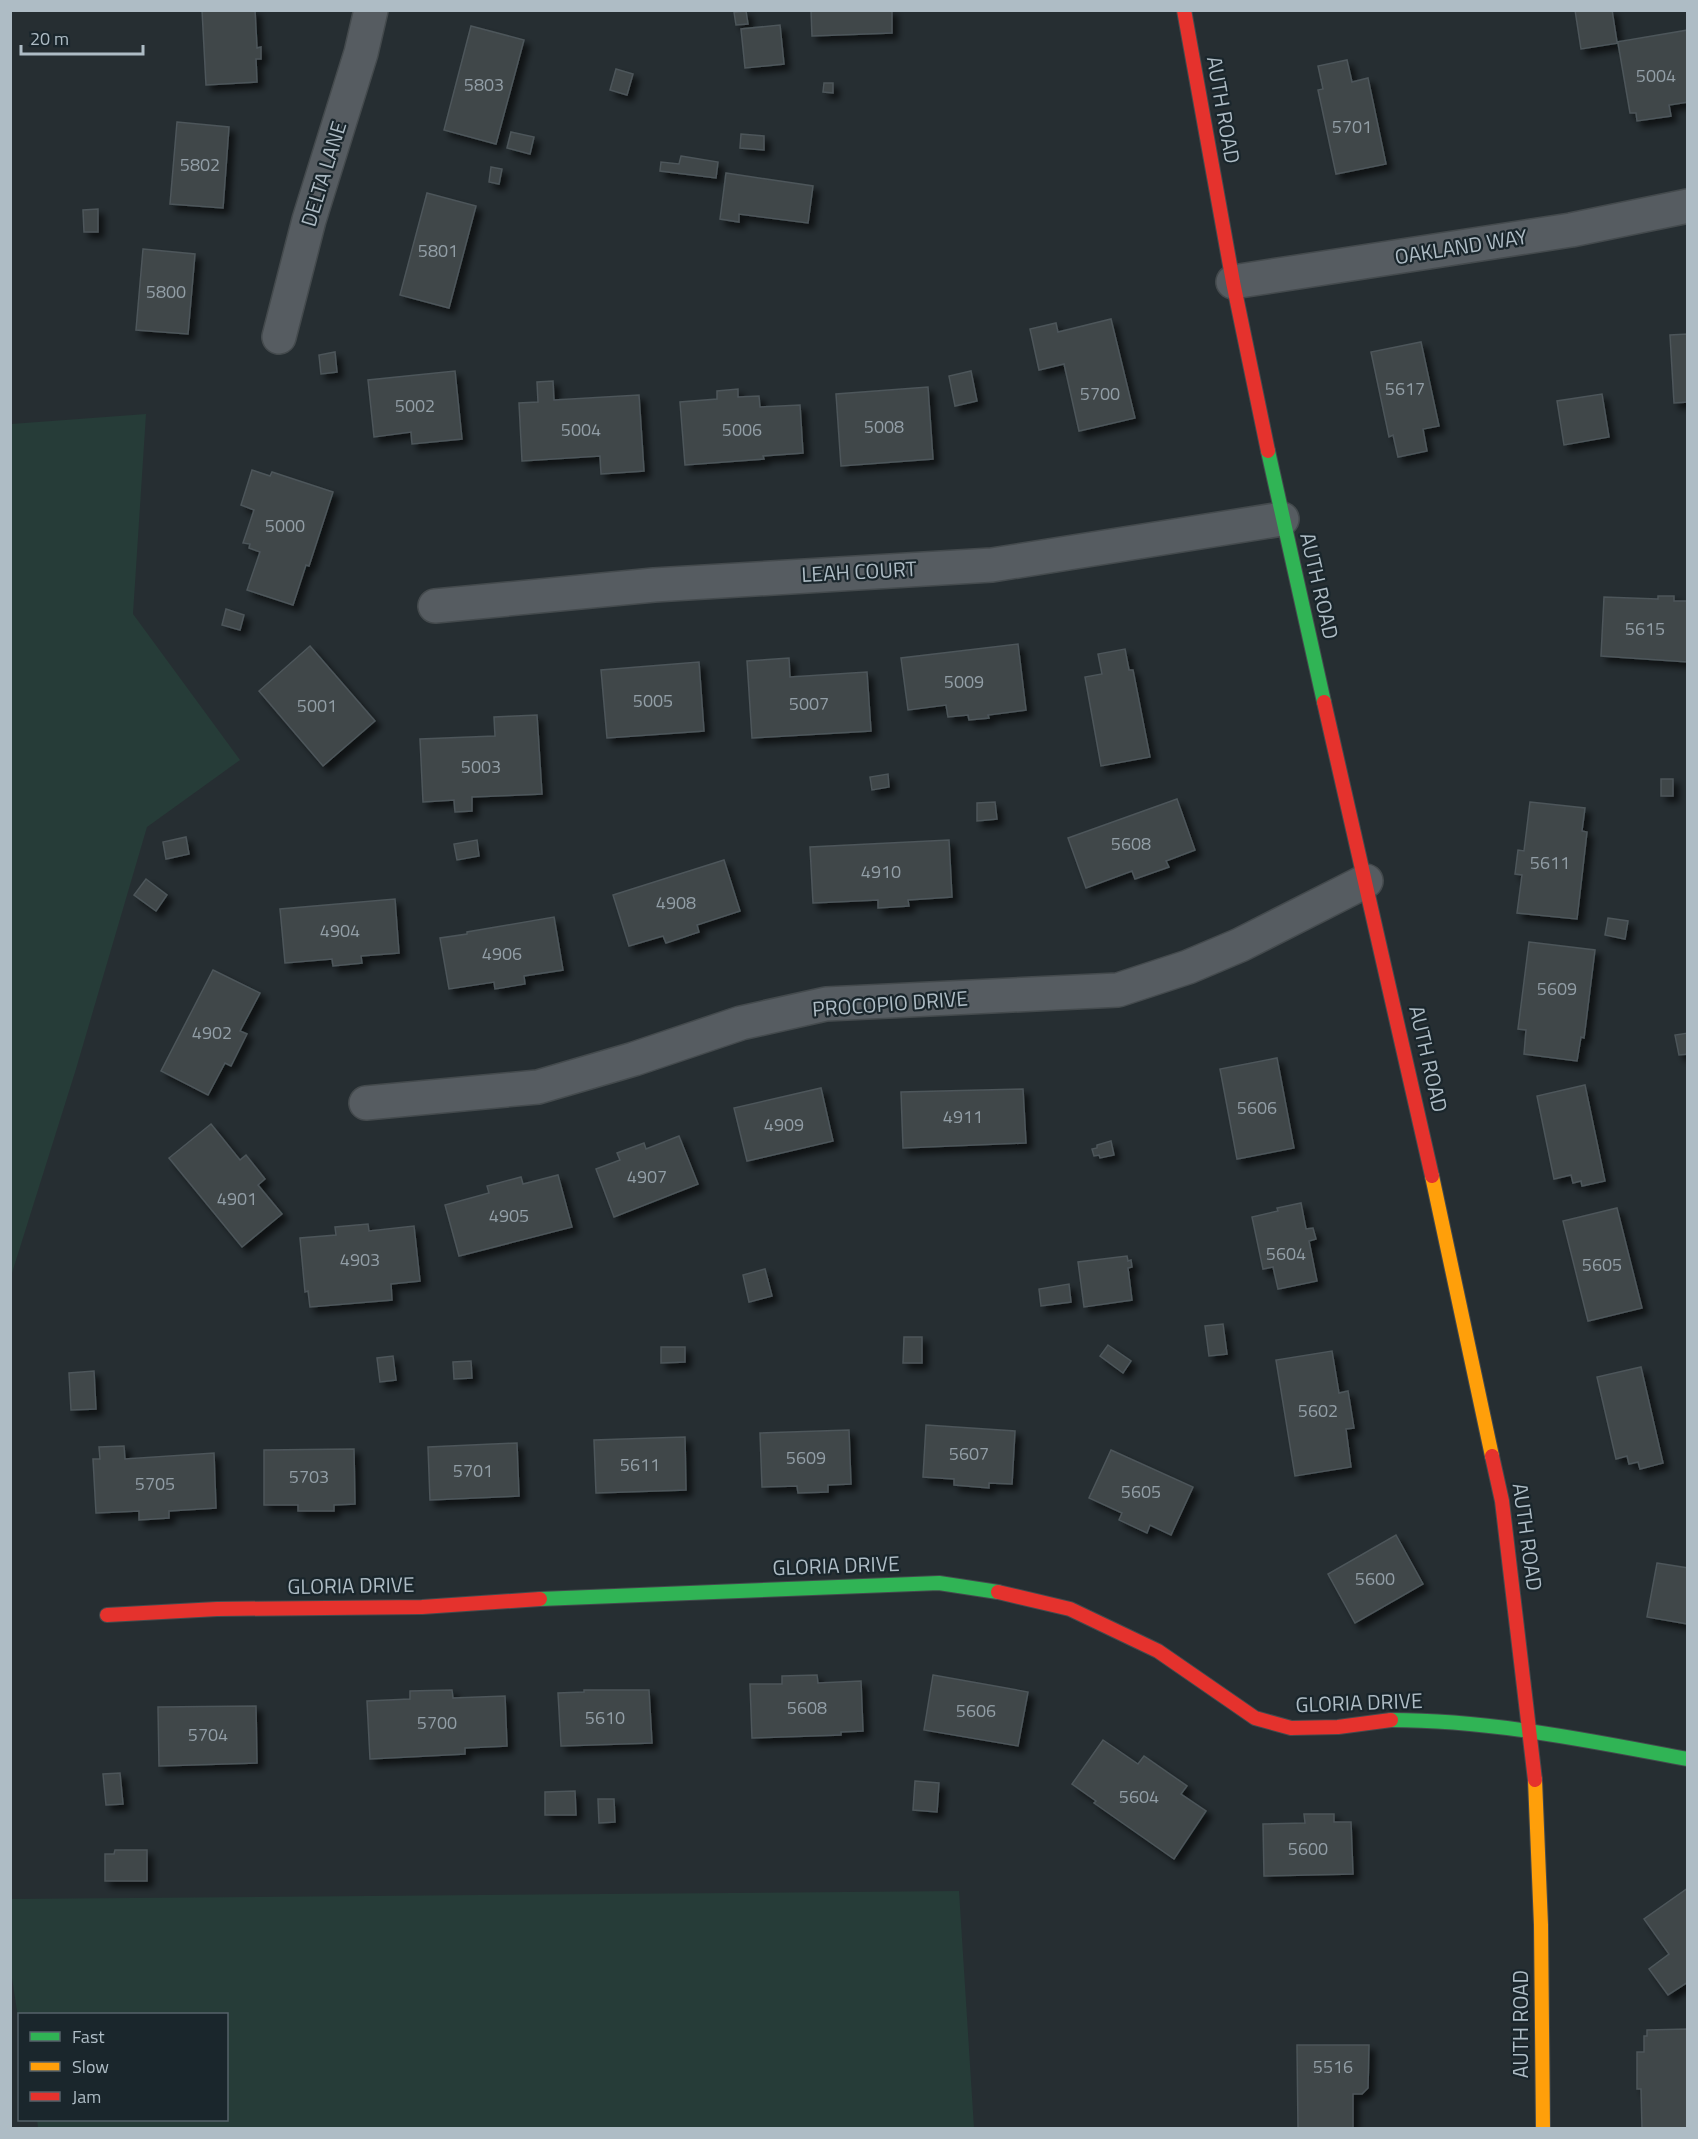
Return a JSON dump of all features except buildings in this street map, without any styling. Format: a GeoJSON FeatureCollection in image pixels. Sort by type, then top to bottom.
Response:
{"type":"FeatureCollection","features":[{"type":"Feature","properties":{"kind":"main road","name":"AUTH ROAD"},"geometry":{"type":"LineString","coordinates":[[1184,10],[1233,282],[1282,519],[1419,1113],[1502,1501],[1531,1731],[1536,1790],[1541,1925],[1543,2128]]}},
{"type":"Feature","properties":{"kind":"main road","name":"GLORIA DRIVE"},"geometry":{"type":"LineString","coordinates":[[107,1615],[217,1609],[422,1606],[566,1597],[939,1583],[1006,1593],[1070,1608],[1158,1651],[1254,1718],[1291,1728],[1338,1727],[1392,1720],[1449,1721],[1531,1731],[1688,1759]]}},
{"type":"Feature","properties":{"kind":"street","name":"DELTA LANE"},"geometry":{"type":"LineString","coordinates":[[279,337],[309,220],[361,53],[371,10]]}},
{"type":"Feature","properties":{"kind":"street","name":"OAKLAND WAY"},"geometry":{"type":"LineString","coordinates":[[1233,282],[1571,230],[1688,206]]}},
{"type":"Feature","properties":{"kind":"street","name":"LEAH COURT"},"geometry":{"type":"LineString","coordinates":[[435,606],[654,585],[992,565],[1282,519]]}},
{"type":"Feature","properties":{"kind":"street","name":"PROCOPIO DRIVE"},"geometry":{"type":"LineString","coordinates":[[366,1103],[538,1087],[634,1059],[741,1023],[826,1004],[1118,990],[1188,967],[1240,945],[1366,881]]}},
{"type":"Feature","properties":{"kind":"green space"},"geometry":{"type":"Polygon","coordinates":[[[146,414],[133,614],[240,760],[147,827],[76,1069],[11,1276],[11,424],[146,414]]]}},
{"type":"Feature","properties":{"kind":"green space"},"geometry":{"type":"Polygon","coordinates":[[[959,1891],[974,2128],[38,2128],[37,2121],[228,2121],[228,2013],[18,2013],[18,2017],[11,1972],[11,1899],[959,1891]]]}},
{"type":"Feature","properties":{"kind":"traffic: fast"},"geometry":{"type":"LineString","coordinates":[[1268,451],[1324,702]]}},
{"type":"Feature","properties":{"kind":"traffic: fast"},"geometry":{"type":"LineString","coordinates":[[540,1599],[939,1583],[998,1592]]}},
{"type":"Feature","properties":{"kind":"traffic: fast"},"geometry":{"type":"LineString","coordinates":[[1391,1720],[1504,1728],[1688,1759]]}},
{"type":"Feature","properties":{"kind":"traffic: slow"},"geometry":{"type":"LineString","coordinates":[[1432,1176],[1492,1456]]}},
{"type":"Feature","properties":{"kind":"traffic: slow"},"geometry":{"type":"LineString","coordinates":[[1535,1780],[1541,1925],[1543,2128]]}},
{"type":"Feature","properties":{"kind":"traffic: jam"},"geometry":{"type":"LineString","coordinates":[[1184,10],[1233,282],[1268,451]]}},
{"type":"Feature","properties":{"kind":"traffic: jam"},"geometry":{"type":"LineString","coordinates":[[1324,702],[1432,1176]]}},
{"type":"Feature","properties":{"kind":"traffic: jam"},"geometry":{"type":"LineString","coordinates":[[1492,1456],[1502,1501],[1535,1780]]}},
{"type":"Feature","properties":{"kind":"traffic: jam"},"geometry":{"type":"LineString","coordinates":[[998,1592],[1070,1609],[1158,1651],[1255,1718],[1291,1728],[1338,1727],[1391,1720]]}},
{"type":"Feature","properties":{"kind":"traffic: jam"},"geometry":{"type":"LineString","coordinates":[[107,1615],[217,1609],[422,1607],[540,1599]]}}]}
